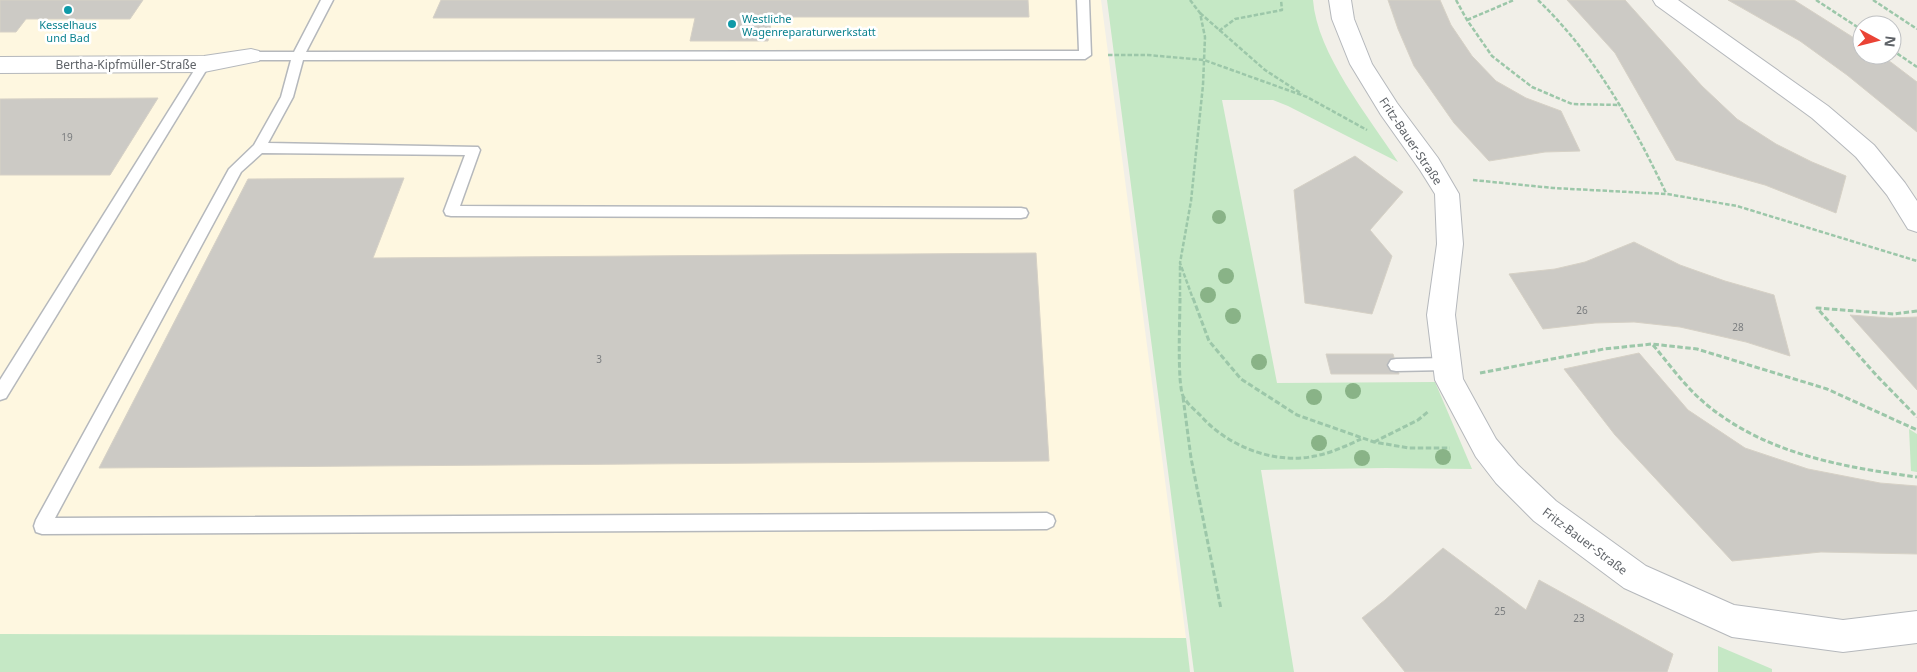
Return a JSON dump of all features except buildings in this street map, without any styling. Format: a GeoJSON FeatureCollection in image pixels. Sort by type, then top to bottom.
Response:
{"type":"FeatureCollection","features":[{"type":"Feature","properties":{"kind":"street","name":"Fritz-Bauer-Straße"},"geometry":{"type":"LineString","coordinates":[[1340,0],[1343,19],[1361,64],[1446,194],[1450,244],[1441,315],[1450,379],[1486,448],[1507,474],[1544,511],[1635,578],[1732,622],[1843,636],[1917,628]]}},
{"type":"Feature","properties":{"kind":"street"},"geometry":{"type":"LineString","coordinates":[[1664,0],[1820,112],[1865,151],[1896,189],[1917,222]]}},
{"type":"Feature","properties":{"kind":"street","name":"Bertha-Kipfmüller-Straße"},"geometry":{"type":"LineString","coordinates":[[0,65],[204,64],[251,56]]}},
{"type":"Feature","properties":{"kind":"lane"},"geometry":{"type":"LineString","coordinates":[[328,0],[298,55],[287,97],[259,148],[236,169],[42,526],[1047,521]]}},
{"type":"Feature","properties":{"kind":"lane"},"geometry":{"type":"LineString","coordinates":[[251,56],[1085,55],[1083,0]]}},
{"type":"Feature","properties":{"kind":"lane"},"geometry":{"type":"LineString","coordinates":[[0,393],[204,64]]}},
{"type":"Feature","properties":{"kind":"lane"},"geometry":{"type":"LineString","coordinates":[[259,148],[473,150],[451,211],[1021,213]]}},
{"type":"Feature","properties":{"kind":"lane"},"geometry":{"type":"LineString","coordinates":[[1396,365],[1450,379]]}},
{"type":"Feature","properties":{"kind":"path"},"geometry":{"type":"LineString","coordinates":[[1190,0],[1200,13],[1219,31],[1265,70],[1307,97],[1368,130]]}},
{"type":"Feature","properties":{"kind":"path"},"geometry":{"type":"LineString","coordinates":[[1219,31],[1236,19],[1282,10],[1281,0]]}},
{"type":"Feature","properties":{"kind":"path"},"geometry":{"type":"LineString","coordinates":[[1456,0],[1466,20],[1492,56],[1532,87],[1572,104],[1620,105]]}},
{"type":"Feature","properties":{"kind":"path"},"geometry":{"type":"LineString","coordinates":[[1466,20],[1514,0]]}},
{"type":"Feature","properties":{"kind":"path"},"geometry":{"type":"LineString","coordinates":[[1538,0],[1559,19],[1587,54],[1635,128],[1667,194]]}},
{"type":"Feature","properties":{"kind":"path"},"geometry":{"type":"LineString","coordinates":[[1816,0],[1852,23]]}},
{"type":"Feature","properties":{"kind":"path"},"geometry":{"type":"LineString","coordinates":[[1873,0],[1917,29]]}},
{"type":"Feature","properties":{"kind":"path"},"geometry":{"type":"LineString","coordinates":[[1200,13],[1205,37],[1204,60],[1191,201],[1180,263],[1180,365],[1191,458],[1221,609]]}},
{"type":"Feature","properties":{"kind":"path"},"geometry":{"type":"LineString","coordinates":[[1085,55],[1148,55],[1204,60],[1307,97]]}},
{"type":"Feature","properties":{"kind":"path"},"geometry":{"type":"LineString","coordinates":[[1902,57],[1917,67]]}},
{"type":"Feature","properties":{"kind":"path"},"geometry":{"type":"LineString","coordinates":[[1436,176],[1553,188],[1667,194],[1737,206],[1917,261]]}},
{"type":"Feature","properties":{"kind":"path"},"geometry":{"type":"LineString","coordinates":[[1180,263],[1209,341],[1241,379],[1297,415],[1374,442],[1409,448],[1486,448]]}},
{"type":"Feature","properties":{"kind":"path"},"geometry":{"type":"LineString","coordinates":[[1917,311],[1894,314],[1817,308],[1877,376],[1917,417]]}},
{"type":"Feature","properties":{"kind":"path"},"geometry":{"type":"LineString","coordinates":[[1652,344],[1706,404],[1747,434],[1803,457],[1874,472],[1917,477]]}},
{"type":"Feature","properties":{"kind":"path"},"geometry":{"type":"LineString","coordinates":[[1374,442],[1418,420],[1450,379],[1604,349],[1652,344],[1697,349],[1827,389],[1917,430]]}},
{"type":"Feature","properties":{"kind":"path"},"geometry":{"type":"LineString","coordinates":[[1183,396],[1213,430],[1250,450],[1284,458],[1313,457],[1338,450],[1361,439]]}},
{"type":"Feature","properties":{"kind":"shaded area"},"geometry":{"type":"Polygon","coordinates":[[[0,0],[1101,0],[1186,638],[0,636],[0,0]]]}},
{"type":"Feature","properties":{"kind":"green space"},"geometry":{"type":"Polygon","coordinates":[[[1107,0],[1313,0],[1324,42],[1334,63],[1359,105],[1398,162],[1273,100],[1222,100],[1277,383],[1435,382],[1472,469],[1261,470],[1294,672],[1194,672],[1107,0]]]}},
{"type":"Feature","properties":{"kind":"green space"},"geometry":{"type":"Polygon","coordinates":[[[1909,429],[1917,434],[1917,472],[1911,471],[1909,429]]]}},
{"type":"Feature","properties":{"kind":"green space"},"geometry":{"type":"Polygon","coordinates":[[[0,634],[1186,638],[1190,672],[0,672],[0,634]]]}},
{"type":"Feature","properties":{"kind":"green space"},"geometry":{"type":"Polygon","coordinates":[[[1718,646],[1772,669],[1772,672],[1718,672],[1718,646]]]}},
{"type":"Feature","properties":{"kind":"place","name":"Kesselhaus und Bad"},"geometry":{"type":"Point","coordinates":[68,10]}},
{"type":"Feature","properties":{"kind":"place","name":"Westliche Wagenreparaturwerkstatt"},"geometry":{"type":"Point","coordinates":[732,24]}}]}
